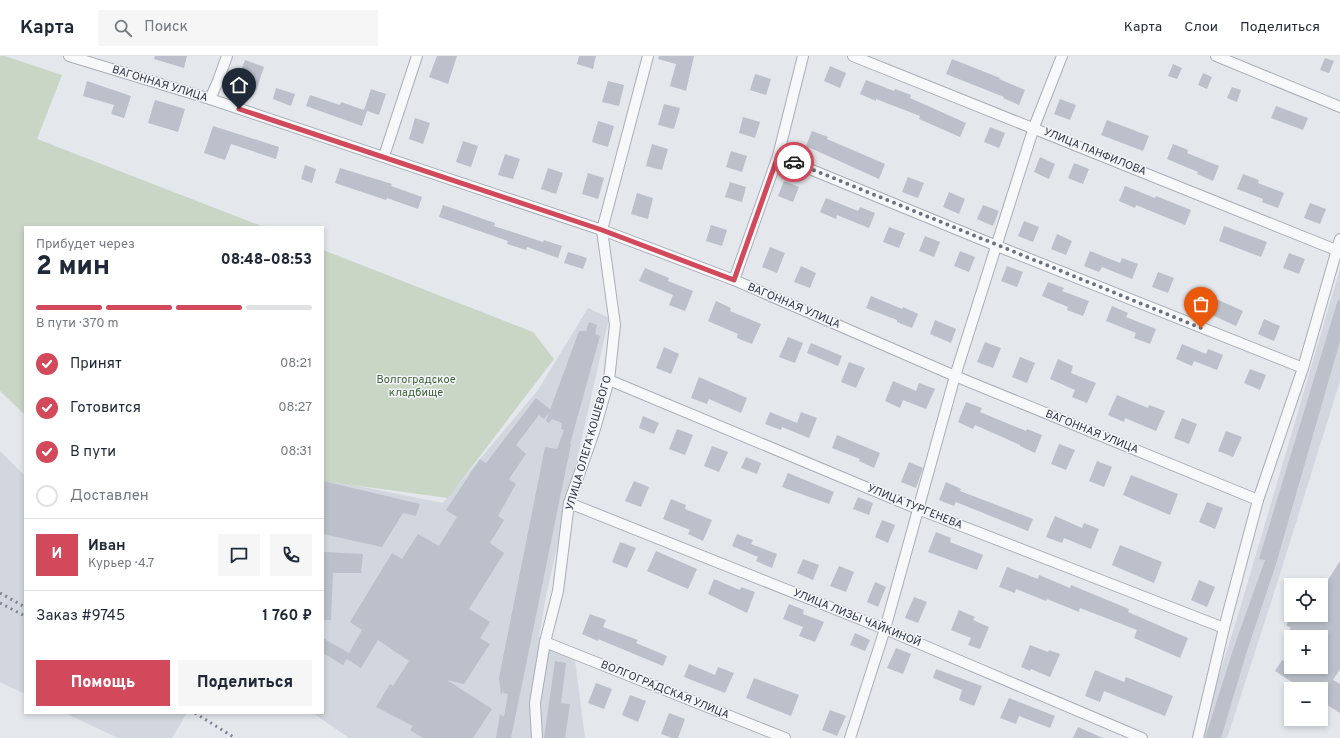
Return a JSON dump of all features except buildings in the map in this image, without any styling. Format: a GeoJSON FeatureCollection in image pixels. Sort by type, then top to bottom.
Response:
{"type":"FeatureCollection","features":[{"type":"Feature","properties":{"kind":"street","name":"ВАГОННАЯ УЛИЦА"},"geometry":{"type":"LineString","coordinates":[[69,56],[210,99],[602,230],[734,280],[955,376],[1258,500]]}},
{"type":"Feature","properties":{"kind":"street"},"geometry":{"type":"LineString","coordinates":[[210,99],[227,56]]}},
{"type":"Feature","properties":{"kind":"street"},"geometry":{"type":"LineString","coordinates":[[384,156],[417,56]]}},
{"type":"Feature","properties":{"kind":"street","name":"УЛИЦА ОЛЕГА КОШЕВОГО"},"geometry":{"type":"LineString","coordinates":[[536,738],[535,703],[545,642],[558,591],[569,503],[594,432],[609,380],[615,325],[602,230],[648,56]]}},
{"type":"Feature","properties":{"kind":"street"},"geometry":{"type":"LineString","coordinates":[[734,280],[778,156],[803,56]]}},
{"type":"Feature","properties":{"kind":"street","name":"УЛИЦА ПАНФИЛОВА"},"geometry":{"type":"LineString","coordinates":[[853,56],[1034,127],[1336,250]]}},
{"type":"Feature","properties":{"kind":"street"},"geometry":{"type":"LineString","coordinates":[[850,738],[885,629],[955,376],[1034,127],[1062,56]]}},
{"type":"Feature","properties":{"kind":"street"},"geometry":{"type":"LineString","coordinates":[[1216,56],[1340,107]]}},
{"type":"Feature","properties":{"kind":"street"},"geometry":{"type":"LineString","coordinates":[[778,156],[997,246],[1303,368]]}},
{"type":"Feature","properties":{"kind":"street"},"geometry":{"type":"LineString","coordinates":[[1198,738],[1224,628],[1258,500],[1303,368],[1340,239]]}},
{"type":"Feature","properties":{"kind":"street","name":"УЛИЦА ТУРГЕНЕВА"},"geometry":{"type":"LineString","coordinates":[[609,380],[918,509],[1224,628]]}},
{"type":"Feature","properties":{"kind":"street","name":"УЛИЦА ЛИЗЫ ЧАЙКИНОЙ"},"geometry":{"type":"LineString","coordinates":[[569,503],[885,629],[1142,738]]}},
{"type":"Feature","properties":{"kind":"street","name":"ВОЛГОГРАДСКАЯ УЛИЦА"},"geometry":{"type":"LineString","coordinates":[[545,642],[784,738]]}},
{"type":"Feature","properties":{"kind":"shaded area"},"geometry":{"type":"Polygon","coordinates":[[[1340,269],[1340,381],[1227,738],[1199,738],[1239,612],[1340,269]]]}},
{"type":"Feature","properties":{"kind":"shaded area"},"geometry":{"type":"Polygon","coordinates":[[[588,308],[609,318],[546,596],[539,637],[575,660],[585,738],[349,738],[314,714],[324,714],[324,479],[443,503],[538,390],[588,308]]]}},
{"type":"Feature","properties":{"kind":"shaded area"},"geometry":{"type":"Polygon","coordinates":[[[0,451],[24,475],[24,694],[0,682],[0,451]]]}},
{"type":"Feature","properties":{"kind":"shaded area"},"geometry":{"type":"Polygon","coordinates":[[[67,714],[186,714],[172,738],[118,738],[67,714]]]}},
{"type":"Feature","properties":{"kind":"green space"},"geometry":{"type":"Polygon","coordinates":[[[0,56],[5,56],[62,75],[37,139],[261,226],[24,226],[24,414],[0,391],[0,56]]]}},
{"type":"Feature","properties":{"kind":"green space","name":"Волгоградское кладбище"},"geometry":{"type":"Polygon","coordinates":[[[324,250],[533,332],[554,359],[448,498],[324,481],[324,250]]]}},
{"type":"Feature","properties":{"kind":"railway"},"geometry":{"type":"LineString","coordinates":[[0,593],[24,606]]}},
{"type":"Feature","properties":{"kind":"railway"},"geometry":{"type":"LineString","coordinates":[[0,603],[24,615]]}},
{"type":"Feature","properties":{"kind":"railway"},"geometry":{"type":"LineString","coordinates":[[197,714],[235,738]]}},
{"type":"Feature","properties":{"kind":"way so far"},"geometry":{"type":"LineString","coordinates":[[794,162],[1201,328]]}},
{"type":"Feature","properties":{"kind":"route"},"geometry":{"type":"LineString","coordinates":[[239,109],[384,156],[602,230],[734,280],[778,156],[794,162]]}}]}
